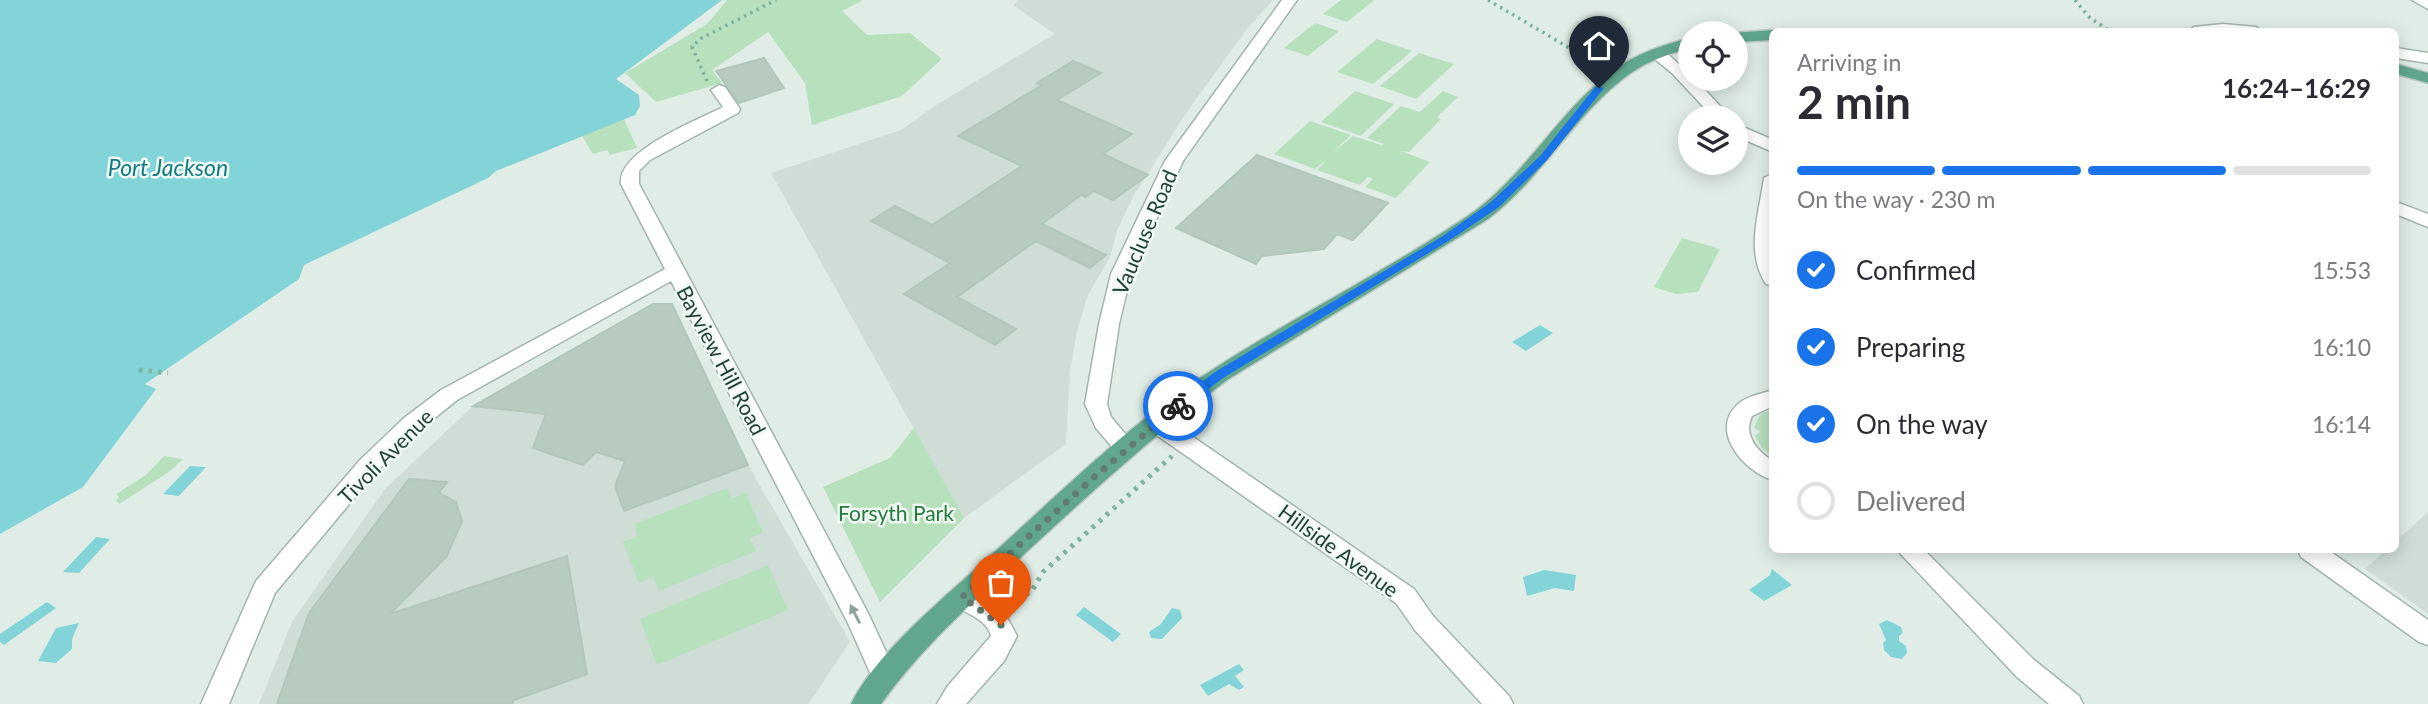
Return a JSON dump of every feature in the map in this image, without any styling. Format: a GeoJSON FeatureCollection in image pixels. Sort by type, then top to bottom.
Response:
{"type":"FeatureCollection","features":[{"type":"Feature","properties":{"kind":"main road"},"geometry":{"type":"LineString","coordinates":[[1748,36],[1769,35]]}},
{"type":"Feature","properties":{"kind":"main road"},"geometry":{"type":"LineString","coordinates":[[864,704],[884,676],[962,597],[1156,423],[1219,375],[1447,238],[1495,205],[1544,158],[1599,88],[1620,71],[1657,52],[1678,46]]}},
{"type":"Feature","properties":{"kind":"main road"},"geometry":{"type":"LineString","coordinates":[[2399,70],[2428,78]]}},
{"type":"Feature","properties":{"kind":"street","name":"Vaucluse Road"},"geometry":{"type":"LineString","coordinates":[[1126,448],[1103,424],[1096,404],[1109,324],[1121,274],[1154,199],[1174,162],[1290,0]]}},
{"type":"Feature","properties":{"kind":"street"},"geometry":{"type":"LineString","coordinates":[[2419,0],[2428,5]]}},
{"type":"Feature","properties":{"kind":"street"},"geometry":{"type":"LineString","coordinates":[[1657,52],[1711,105]]}},
{"type":"Feature","properties":{"kind":"street"},"geometry":{"type":"LineString","coordinates":[[2399,53],[2428,58]]}},
{"type":"Feature","properties":{"kind":"street","name":"Bayview Hill Road"},"geometry":{"type":"LineString","coordinates":[[719,90],[732,109],[644,156],[628,174],[630,184],[848,598],[884,676]]}},
{"type":"Feature","properties":{"kind":"street"},"geometry":{"type":"LineString","coordinates":[[1748,135],[1769,146]]}},
{"type":"Feature","properties":{"kind":"street"},"geometry":{"type":"LineString","coordinates":[[1769,208],[1763,252],[1769,272]]}},
{"type":"Feature","properties":{"kind":"street"},"geometry":{"type":"LineString","coordinates":[[2399,208],[2428,221]]}},
{"type":"Feature","properties":{"kind":"street","name":"Tivoli Avenue"},"geometry":{"type":"LineString","coordinates":[[215,704],[264,588],[368,466],[412,424],[449,395],[675,271]]}},
{"type":"Feature","properties":{"kind":"street"},"geometry":{"type":"LineString","coordinates":[[1769,399],[1745,410],[1740,416],[1737,428],[1739,440],[1747,453],[1769,469]]}},
{"type":"Feature","properties":{"kind":"street","name":"Hillside Avenue"},"geometry":{"type":"LineString","coordinates":[[1156,423],[1405,596],[1424,623],[1499,704]]}},
{"type":"Feature","properties":{"kind":"street"},"geometry":{"type":"LineString","coordinates":[[1912,553],[2025,668],[2069,704]]}},
{"type":"Feature","properties":{"kind":"street"},"geometry":{"type":"LineString","coordinates":[[2314,553],[2428,634]]}},
{"type":"Feature","properties":{"kind":"street"},"geometry":{"type":"LineString","coordinates":[[951,704],[1002,643],[1003,630],[995,618],[962,597]]}},
{"type":"Feature","properties":{"kind":"path"},"geometry":{"type":"LineString","coordinates":[[719,90],[701,75],[692,47],[701,39],[776,0]]}},
{"type":"Feature","properties":{"kind":"path"},"geometry":{"type":"LineString","coordinates":[[1488,0],[1587,59]]}},
{"type":"Feature","properties":{"kind":"path"},"geometry":{"type":"LineString","coordinates":[[2075,0],[2090,18],[2105,28]]}},
{"type":"Feature","properties":{"kind":"path"},"geometry":{"type":"LineString","coordinates":[[139,370],[168,373]]}},
{"type":"Feature","properties":{"kind":"path"},"geometry":{"type":"LineString","coordinates":[[995,618],[1032,591],[1043,572],[1186,444]]}},
{"type":"Feature","properties":{"kind":"shaded area"},"geometry":{"type":"Polygon","coordinates":[[[1017,0],[1273,0],[1247,29],[1189,109],[1134,195],[1118,228],[1110,257],[1088,295],[1077,331],[1070,371],[1066,444],[964,518],[771,173],[901,130],[936,105],[1055,34],[1014,6],[1017,0]]]}},
{"type":"Feature","properties":{"kind":"shaded area"},"geometry":{"type":"Polygon","coordinates":[[[653,304],[672,304],[748,465],[850,642],[809,704],[259,704],[292,622],[385,489],[473,406],[653,304]]]}},
{"type":"Feature","properties":{"kind":"shaded area"},"geometry":{"type":"Polygon","coordinates":[[[2428,512],[2428,614],[2365,569],[2383,553],[2399,553],[2399,538],[2428,512]]]}},
{"type":"Feature","properties":{"kind":"green space"},"geometry":{"type":"Polygon","coordinates":[[[727,0],[863,0],[842,11],[867,35],[910,33],[942,59],[902,96],[812,125],[805,83],[768,32],[712,70],[722,83],[656,102],[625,73],[707,24],[727,0]]]}},
{"type":"Feature","properties":{"kind":"green space"},"geometry":{"type":"Polygon","coordinates":[[[1341,0],[1374,0],[1347,22],[1323,14],[1341,0]]]}},
{"type":"Feature","properties":{"kind":"green space"},"geometry":{"type":"Polygon","coordinates":[[[1315,23],[1339,31],[1308,56],[1284,48],[1315,23]]]}},
{"type":"Feature","properties":{"kind":"green space"},"geometry":{"type":"Polygon","coordinates":[[[1377,39],[1412,51],[1373,84],[1337,72],[1377,39]]]}},
{"type":"Feature","properties":{"kind":"green space"},"geometry":{"type":"Polygon","coordinates":[[[1419,53],[1454,64],[1416,99],[1380,86],[1419,53]]]}},
{"type":"Feature","properties":{"kind":"green space"},"geometry":{"type":"Polygon","coordinates":[[[1355,91],[1394,104],[1361,136],[1321,122],[1355,91]]]}},
{"type":"Feature","properties":{"kind":"green space"},"geometry":{"type":"Polygon","coordinates":[[[1443,91],[1458,97],[1437,117],[1441,119],[1409,152],[1401,151],[1430,162],[1396,198],[1365,187],[1373,179],[1368,177],[1360,185],[1317,170],[1327,159],[1315,169],[1274,154],[1310,121],[1351,135],[1332,153],[1353,136],[1384,144],[1367,138],[1401,106],[1420,112],[1443,91]]]}},
{"type":"Feature","properties":{"kind":"green space"},"geometry":{"type":"Polygon","coordinates":[[[624,119],[637,148],[610,155],[607,150],[593,154],[582,136],[624,119]]]}},
{"type":"Feature","properties":{"kind":"green space"},"geometry":{"type":"Polygon","coordinates":[[[1682,238],[1720,249],[1698,292],[1676,294],[1654,287],[1682,238]]]}},
{"type":"Feature","properties":{"kind":"green space"},"geometry":{"type":"Polygon","coordinates":[[[1769,411],[1769,454],[1755,436],[1760,432],[1754,427],[1760,415],[1769,411]]]}},
{"type":"Feature","properties":{"kind":"green space","name":"Forsyth Park"},"geometry":{"type":"Polygon","coordinates":[[[914,428],[964,518],[880,602],[823,487],[890,458],[914,428]]]}},
{"type":"Feature","properties":{"kind":"green space"},"geometry":{"type":"Polygon","coordinates":[[[164,456],[183,459],[169,472],[119,504],[116,494],[146,475],[164,456]]]}},
{"type":"Feature","properties":{"kind":"green space"},"geometry":{"type":"Polygon","coordinates":[[[727,488],[732,498],[746,493],[763,533],[750,538],[756,551],[659,591],[653,577],[639,583],[623,542],[638,536],[634,524],[727,488]]]}},
{"type":"Feature","properties":{"kind":"green space"},"geometry":{"type":"Polygon","coordinates":[[[768,565],[788,610],[657,665],[640,619],[768,565]]]}},
{"type":"Feature","properties":{"kind":"water","name":"Port Jackson"},"geometry":{"type":"Polygon","coordinates":[[[0,0],[722,0],[616,79],[639,95],[640,106],[635,115],[496,171],[488,178],[304,265],[299,279],[145,384],[156,389],[83,487],[0,534],[0,0]]]}},
{"type":"Feature","properties":{"kind":"water"},"geometry":{"type":"Polygon","coordinates":[[[1540,325],[1553,333],[1526,351],[1512,342],[1540,325]]]}},
{"type":"Feature","properties":{"kind":"water"},"geometry":{"type":"Polygon","coordinates":[[[190,466],[206,467],[179,496],[163,494],[190,466]]]}},
{"type":"Feature","properties":{"kind":"water"},"geometry":{"type":"Polygon","coordinates":[[[96,537],[110,539],[79,573],[63,572],[96,537]]]}},
{"type":"Feature","properties":{"kind":"water"},"geometry":{"type":"Polygon","coordinates":[[[1772,569],[1792,585],[1764,601],[1749,590],[1770,575],[1772,569]]]}},
{"type":"Feature","properties":{"kind":"water"},"geometry":{"type":"Polygon","coordinates":[[[1544,570],[1576,575],[1574,591],[1555,588],[1527,596],[1523,577],[1544,570]]]}},
{"type":"Feature","properties":{"kind":"water"},"geometry":{"type":"Polygon","coordinates":[[[47,602],[56,608],[4,645],[0,642],[0,634],[47,602]]]}},
{"type":"Feature","properties":{"kind":"water"},"geometry":{"type":"Polygon","coordinates":[[[1084,607],[1121,634],[1113,642],[1076,615],[1084,607]]]}},
{"type":"Feature","properties":{"kind":"water"},"geometry":{"type":"Polygon","coordinates":[[[1172,608],[1180,610],[1182,618],[1162,639],[1151,638],[1149,632],[1161,624],[1172,608]]]}},
{"type":"Feature","properties":{"kind":"water"},"geometry":{"type":"Polygon","coordinates":[[[1887,620],[1901,627],[1903,633],[1899,636],[1899,641],[1906,646],[1907,653],[1902,659],[1891,657],[1884,650],[1883,643],[1886,640],[1879,624],[1887,620]]]}},
{"type":"Feature","properties":{"kind":"water"},"geometry":{"type":"Polygon","coordinates":[[[79,623],[72,639],[72,649],[56,663],[38,661],[56,628],[79,623]]]}},
{"type":"Feature","properties":{"kind":"water"},"geometry":{"type":"Polygon","coordinates":[[[1239,664],[1244,670],[1235,676],[1244,687],[1239,690],[1229,684],[1208,696],[1200,685],[1239,664]]]}},
{"type":"Feature","properties":{"kind":"building"},"geometry":{"type":"Polygon","coordinates":[[[764,58],[784,88],[739,103],[716,71],[764,58]]]}},
{"type":"Feature","properties":{"kind":"building"},"geometry":{"type":"Polygon","coordinates":[[[1073,61],[1101,73],[1057,100],[1132,134],[1103,154],[1148,175],[1113,200],[1094,191],[1085,197],[1081,195],[1042,224],[1106,255],[1090,268],[1036,241],[957,297],[1016,329],[995,345],[904,294],[950,263],[871,221],[895,206],[932,225],[1022,166],[958,136],[1042,85],[1037,83],[1073,61]]]}},
{"type":"Feature","properties":{"kind":"building"},"geometry":{"type":"Polygon","coordinates":[[[1257,155],[1388,203],[1353,240],[1337,234],[1324,249],[1262,256],[1256,264],[1176,228],[1257,155]]]}},
{"type":"Feature","properties":{"kind":"building"},"geometry":{"type":"Polygon","coordinates":[[[653,304],[672,304],[748,465],[624,511],[615,486],[625,461],[596,452],[583,465],[533,448],[546,414],[473,406],[653,304]]]}},
{"type":"Feature","properties":{"kind":"building"},"geometry":{"type":"Polygon","coordinates":[[[409,479],[447,482],[439,493],[456,502],[462,521],[447,556],[390,614],[567,556],[587,674],[514,700],[512,704],[277,704],[309,613],[409,479]]]}},
{"type":"Feature","properties":{"kind":"way so far"},"geometry":{"type":"LineString","coordinates":[[1001,625],[995,618],[962,597],[1126,448],[1178,406]]}},
{"type":"Feature","properties":{"kind":"route"},"geometry":{"type":"LineString","coordinates":[[1178,406],[1219,375],[1447,238],[1495,205],[1544,158],[1599,88]]}}]}
